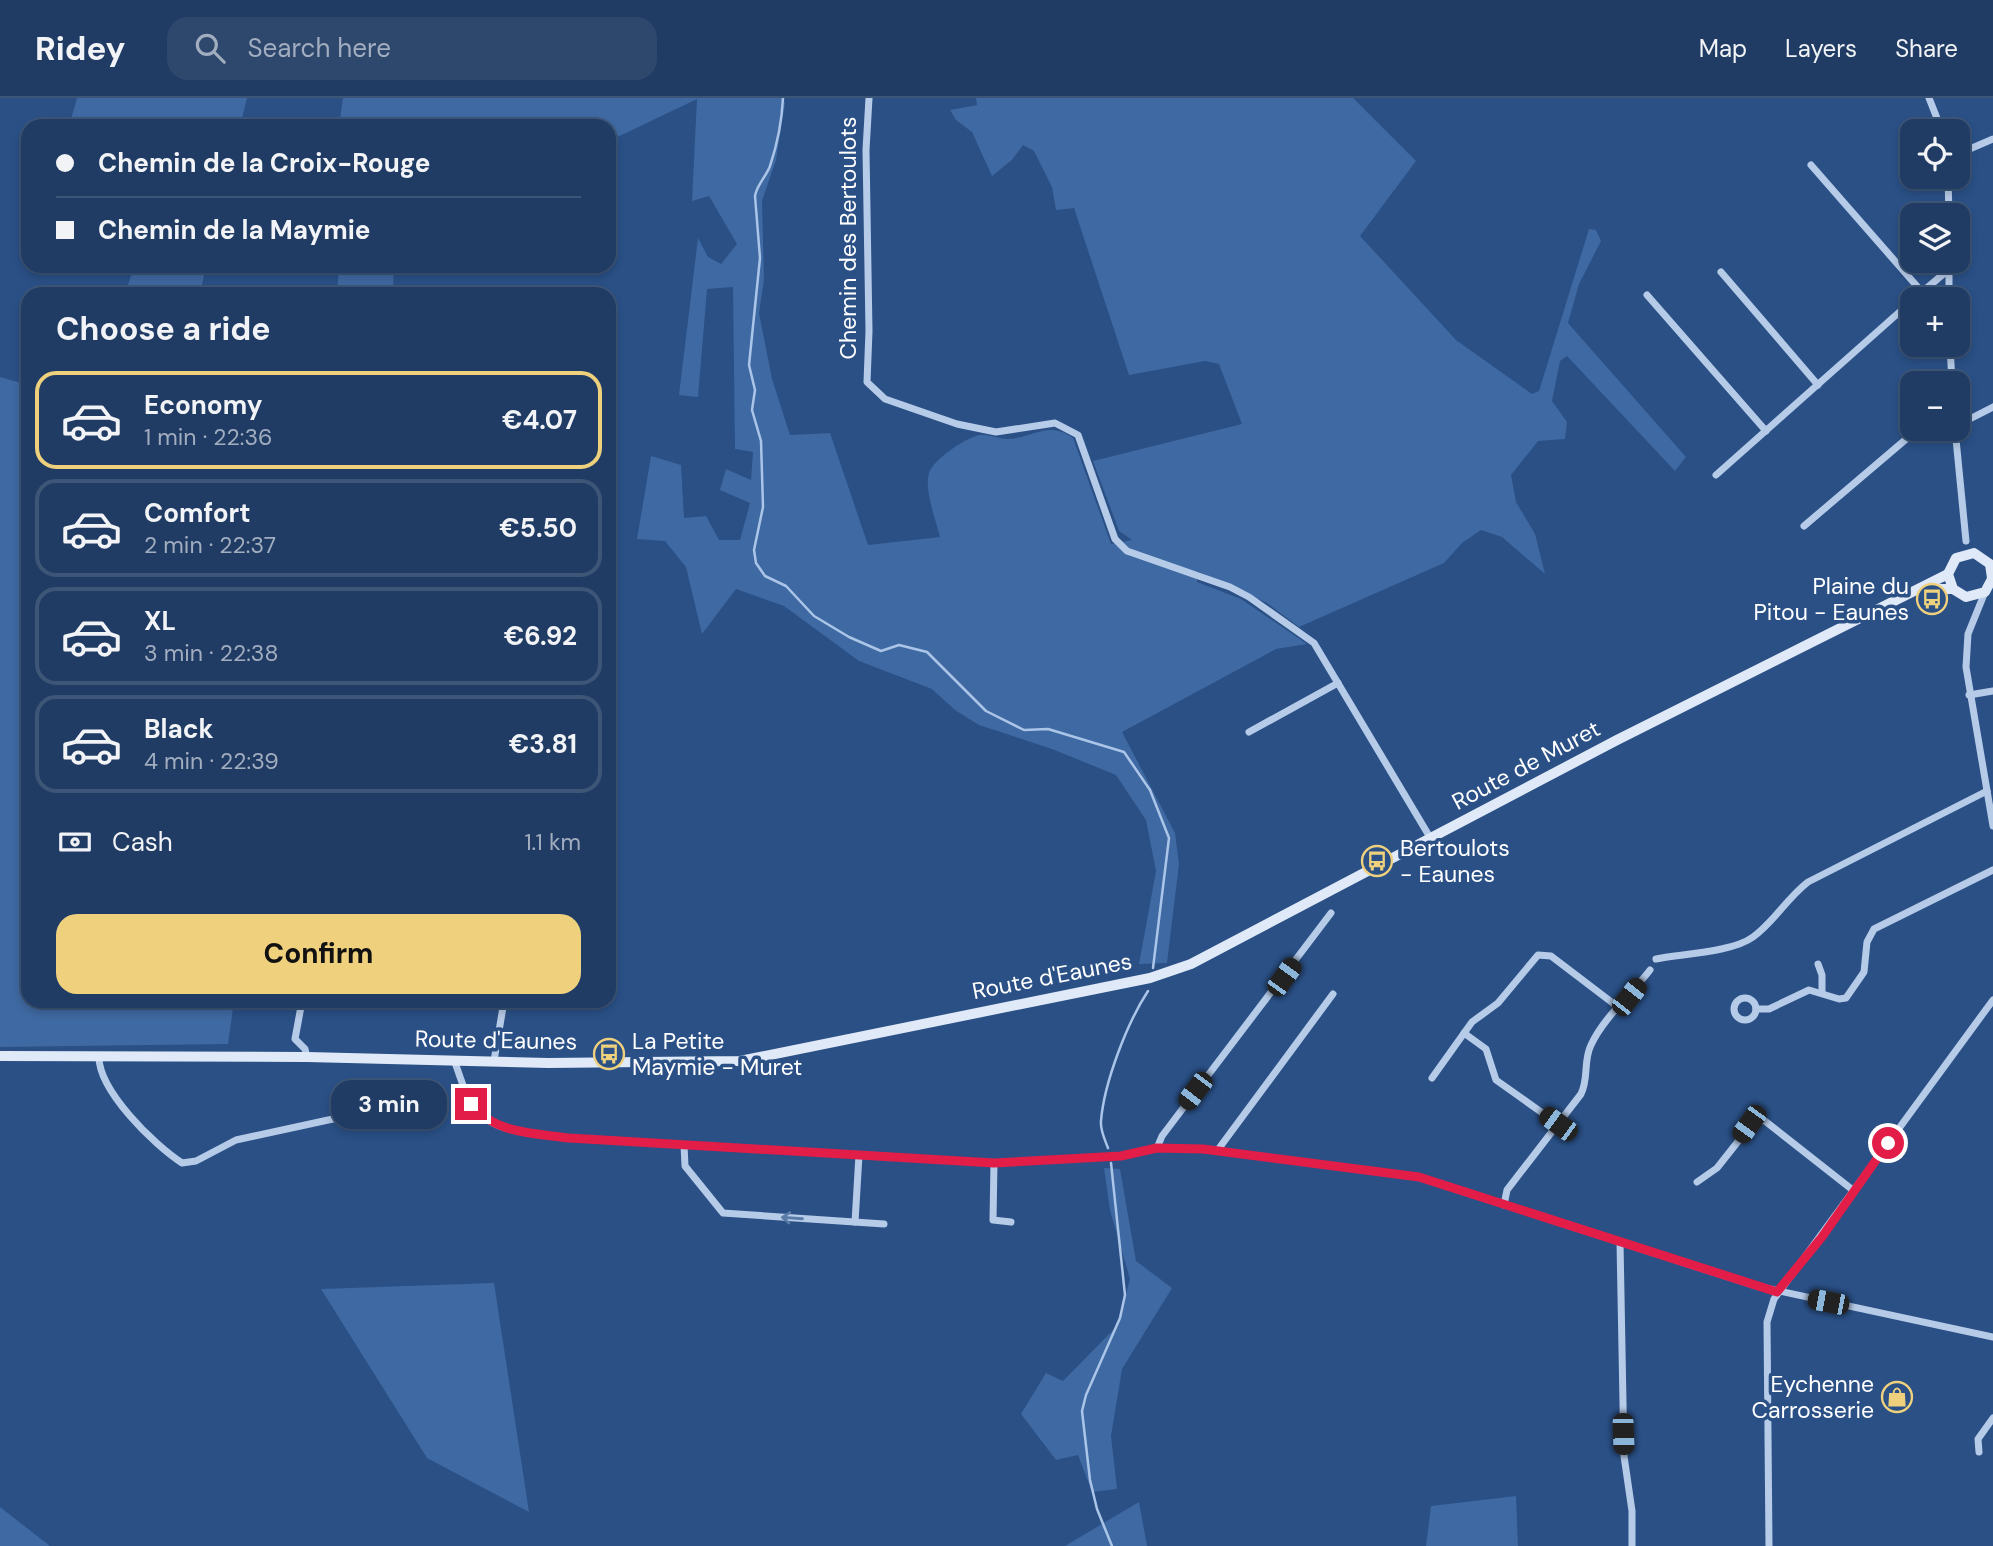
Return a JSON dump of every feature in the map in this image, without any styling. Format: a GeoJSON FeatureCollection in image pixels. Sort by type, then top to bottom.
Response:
{"type":"FeatureCollection","features":[{"type":"Feature","properties":{"kind":"main road"},"geometry":{"type":"LineString","coordinates":[[1923,589],[1953,589],[1966,597],[1985,592],[1993,577],[1984,556],[1961,555],[1952,563],[1948,574],[1953,589]]}},
{"type":"Feature","properties":{"kind":"main road","name":"Route de Muret"},"geometry":{"type":"LineString","coordinates":[[1150,978],[1191,964],[1782,655],[1923,589],[1926,584],[1948,574]]}},
{"type":"Feature","properties":{"kind":"main road","name":"Route d'Eaunes"},"geometry":{"type":"LineString","coordinates":[[0,1056],[740,1061],[1150,978]]}},
{"type":"Feature","properties":{"kind":"street","name":"Chemin des Bertoulots"},"geometry":{"type":"LineString","coordinates":[[869,98],[866,150],[869,331],[866,382],[885,399],[971,427],[996,432],[1055,423],[1078,435],[1115,539],[1127,551],[1249,597],[1314,643],[1431,840]]}},
{"type":"Feature","properties":{"kind":"street"},"geometry":{"type":"LineString","coordinates":[[1929,98],[1937,119]]}},
{"type":"Feature","properties":{"kind":"street"},"geometry":{"type":"LineString","coordinates":[[1970,149],[1993,139]]}},
{"type":"Feature","properties":{"kind":"street"},"geometry":{"type":"LineString","coordinates":[[1811,165],[1918,287]]}},
{"type":"Feature","properties":{"kind":"street"},"geometry":{"type":"LineString","coordinates":[[1721,272],[1818,385]]}},
{"type":"Feature","properties":{"kind":"street"},"geometry":{"type":"LineString","coordinates":[[1927,287],[1940,273]]}},
{"type":"Feature","properties":{"kind":"street"},"geometry":{"type":"LineString","coordinates":[[1647,295],[1766,431]]}},
{"type":"Feature","properties":{"kind":"street"},"geometry":{"type":"LineString","coordinates":[[1716,475],[1900,312]]}},
{"type":"Feature","properties":{"kind":"street"},"geometry":{"type":"LineString","coordinates":[[1970,419],[1993,407]]}},
{"type":"Feature","properties":{"kind":"street"},"geometry":{"type":"LineString","coordinates":[[1804,526],[1904,441]]}},
{"type":"Feature","properties":{"kind":"street"},"geometry":{"type":"LineString","coordinates":[[1957,441],[1966,541],[1961,555]]}},
{"type":"Feature","properties":{"kind":"street"},"geometry":{"type":"LineString","coordinates":[[1966,541],[1984,556]]}},
{"type":"Feature","properties":{"kind":"street"},"geometry":{"type":"LineString","coordinates":[[1974,613],[1979,611],[1985,592]]}},
{"type":"Feature","properties":{"kind":"street"},"geometry":{"type":"LineString","coordinates":[[1966,597],[1974,613],[1965,651],[1969,695],[1993,826]]}},
{"type":"Feature","properties":{"kind":"street"},"geometry":{"type":"LineString","coordinates":[[1249,732],[1338,683]]}},
{"type":"Feature","properties":{"kind":"street"},"geometry":{"type":"LineString","coordinates":[[1969,695],[1993,691]]}},
{"type":"Feature","properties":{"kind":"street"},"geometry":{"type":"LineString","coordinates":[[1656,959],[1736,944],[1753,937],[1791,895],[1808,882],[1987,791]]}},
{"type":"Feature","properties":{"kind":"street"},"geometry":{"type":"LineString","coordinates":[[1756,1009],[1769,1009],[1804,991],[1839,999],[1846,998],[1864,972],[1867,942],[1874,929],[1993,870]]}},
{"type":"Feature","properties":{"kind":"street"},"geometry":{"type":"LineString","coordinates":[[1157,1148],[1179,1113],[1331,913]]}},
{"type":"Feature","properties":{"kind":"street"},"geometry":{"type":"LineString","coordinates":[[1432,1078],[1478,1016],[1498,1003],[1532,959],[1545,954],[1618,1007]]}},
{"type":"Feature","properties":{"kind":"street"},"geometry":{"type":"LineString","coordinates":[[1818,964],[1822,975],[1822,993]]}},
{"type":"Feature","properties":{"kind":"street"},"geometry":{"type":"LineString","coordinates":[[1504,1205],[1507,1190],[1584,1088],[1590,1047],[1618,1007],[1650,970]]}},
{"type":"Feature","properties":{"kind":"street"},"geometry":{"type":"LineString","coordinates":[[1217,1151],[1333,994]]}},
{"type":"Feature","properties":{"kind":"street"},"geometry":{"type":"LineString","coordinates":[[1769,1546],[1767,1322],[1777,1292],[1993,1000]]}},
{"type":"Feature","properties":{"kind":"street"},"geometry":{"type":"LineString","coordinates":[[301,1008],[295,1039],[305,1049],[307,1057]]}},
{"type":"Feature","properties":{"kind":"street"},"geometry":{"type":"LineString","coordinates":[[494,1061],[503,1008]]}},
{"type":"Feature","properties":{"kind":"street"},"geometry":{"type":"LineString","coordinates":[[1464,1033],[1486,1049],[1496,1080],[1558,1124]]}},
{"type":"Feature","properties":{"kind":"street"},"geometry":{"type":"LineString","coordinates":[[99,1056],[99,1070],[144,1130],[182,1163],[196,1161],[236,1140],[342,1117]]}},
{"type":"Feature","properties":{"kind":"street"},"geometry":{"type":"LineString","coordinates":[[454,1060],[471,1104],[482,1117],[502,1128],[569,1138],[994,1163],[1106,1157],[1157,1148],[1217,1151],[1386,1171],[1419,1177],[1777,1292],[1993,1337]]}},
{"type":"Feature","properties":{"kind":"street"},"geometry":{"type":"LineString","coordinates":[[1697,1182],[1717,1168],[1755,1121],[1765,1121],[1854,1191]]}},
{"type":"Feature","properties":{"kind":"street"},"geometry":{"type":"LineString","coordinates":[[684,1145],[685,1166],[718,1209],[728,1214],[884,1224]]}},
{"type":"Feature","properties":{"kind":"street"},"geometry":{"type":"LineString","coordinates":[[855,1222],[859,1155]]}},
{"type":"Feature","properties":{"kind":"street"},"geometry":{"type":"LineString","coordinates":[[994,1163],[993,1220],[1011,1222]]}},
{"type":"Feature","properties":{"kind":"street"},"geometry":{"type":"LineString","coordinates":[[1620,1242],[1624,1443],[1632,1511],[1632,1546]]}},
{"type":"Feature","properties":{"kind":"street"},"geometry":{"type":"LineString","coordinates":[[1979,1452],[1978,1439],[1993,1418]]}},
{"type":"Feature","properties":{"kind":"shaded area"},"geometry":{"type":"Polygon","coordinates":[[[77,98],[247,98],[242,119],[71,119],[77,98]]]}},
{"type":"Feature","properties":{"kind":"shaded area"},"geometry":{"type":"Polygon","coordinates":[[[343,98],[783,98],[785,103],[776,160],[762,201],[764,280],[759,313],[772,379],[790,435],[830,433],[868,545],[940,537],[929,497],[929,473],[943,456],[959,444],[980,435],[1007,439],[1048,430],[1056,430],[1073,438],[1111,544],[1132,540],[1119,531],[1093,461],[1242,424],[1219,364],[1205,361],[1129,375],[1074,208],[1056,210],[1052,187],[1034,151],[1023,145],[1012,160],[992,176],[972,132],[956,120],[950,110],[977,105],[976,98],[1353,98],[1416,161],[1360,236],[1456,340],[1532,394],[1539,391],[1589,229],[1596,230],[1601,241],[1579,284],[1568,323],[1686,457],[1675,471],[1567,356],[1560,361],[1552,401],[1567,422],[1565,439],[1538,441],[1511,475],[1516,502],[1535,534],[1545,574],[1502,537],[1481,530],[1462,543],[1444,563],[1299,627],[1267,603],[1197,571],[1197,582],[1241,599],[1307,644],[1276,649],[1122,732],[1175,833],[1179,864],[1167,963],[1139,964],[1156,871],[1146,820],[1116,775],[1052,749],[979,725],[955,710],[932,689],[859,661],[784,606],[736,589],[702,634],[686,567],[665,541],[637,539],[651,456],[681,465],[684,518],[706,516],[719,540],[740,540],[750,503],[720,490],[726,469],[751,480],[753,452],[735,449],[733,287],[707,289],[698,397],[679,395],[698,238],[708,257],[721,264],[737,244],[709,196],[692,201],[697,99],[616,138],[616,119],[340,119],[343,98]]]}},
{"type":"Feature","properties":{"kind":"shaded area"},"geometry":{"type":"Polygon","coordinates":[[[132,273],[204,273],[202,287],[127,287],[132,273]]]}},
{"type":"Feature","properties":{"kind":"shaded area"},"geometry":{"type":"Polygon","coordinates":[[[338,273],[394,273],[393,287],[338,287],[338,273]]]}},
{"type":"Feature","properties":{"kind":"shaded area"},"geometry":{"type":"Polygon","coordinates":[[[0,377],[21,383],[21,1008],[233,1008],[228,1044],[0,1047],[0,377]]]}},
{"type":"Feature","properties":{"kind":"shaded area"},"geometry":{"type":"Polygon","coordinates":[[[1104,1168],[1120,1169],[1136,1261],[1172,1288],[1122,1369],[1111,1436],[1117,1489],[1092,1492],[1078,1455],[1056,1460],[1021,1414],[1046,1373],[1063,1381],[1118,1325],[1130,1279],[1110,1210],[1104,1168]]]}},
{"type":"Feature","properties":{"kind":"shaded area"},"geometry":{"type":"Polygon","coordinates":[[[494,1283],[529,1512],[427,1458],[321,1289],[494,1283]]]}},
{"type":"Feature","properties":{"kind":"shaded area"},"geometry":{"type":"Polygon","coordinates":[[[1516,1496],[1518,1546],[1426,1546],[1431,1506],[1516,1496]]]}},
{"type":"Feature","properties":{"kind":"shaded area"},"geometry":{"type":"Polygon","coordinates":[[[1139,1502],[1147,1546],[1065,1546],[1139,1502]]]}},
{"type":"Feature","properties":{"kind":"shaded area"},"geometry":{"type":"Polygon","coordinates":[[[0,1507],[50,1546],[0,1546],[0,1507]]]}},
{"type":"Feature","properties":{"kind":"waterway"},"geometry":{"type":"LineString","coordinates":[[783,98],[773,158],[755,196],[760,258],[749,365],[755,390],[752,410],[761,441],[763,507],[754,550],[756,563],[765,576],[786,586],[814,616],[849,637],[881,651],[899,645],[927,652],[986,711],[1024,730],[1048,729],[1124,752],[1150,790],[1169,838],[1153,968]]}},
{"type":"Feature","properties":{"kind":"waterway"},"geometry":{"type":"LineString","coordinates":[[1108,1148],[1101,1124],[1107,1089],[1125,1036],[1148,991]]}},
{"type":"Feature","properties":{"kind":"waterway"},"geometry":{"type":"LineString","coordinates":[[1111,1163],[1125,1295],[1120,1318],[1086,1395],[1082,1411],[1090,1480],[1097,1509],[1112,1546]]}},
{"type":"Feature","properties":{"kind":"place","name":"Plaine du Pitou - Eaunes"},"geometry":{"type":"Point","coordinates":[1932,599]}},
{"type":"Feature","properties":{"kind":"place","name":"Bertoulots - Eaunes"},"geometry":{"type":"Point","coordinates":[1377,861]}},
{"type":"Feature","properties":{"kind":"place","name":"La Petite Maymie - Muret"},"geometry":{"type":"Point","coordinates":[609,1054]}},
{"type":"Feature","properties":{"kind":"place","name":"Eychenne Carrosserie"},"geometry":{"type":"Point","coordinates":[1897,1397]}},
{"type":"Feature","properties":{"kind":"route"},"geometry":{"type":"LineString","coordinates":[[471,1104],[482,1117],[502,1128],[569,1138],[994,1163],[1121,1156],[1157,1148],[1203,1149],[1375,1169],[1419,1177],[1777,1292],[1822,1237],[1888,1143]]}}]}
